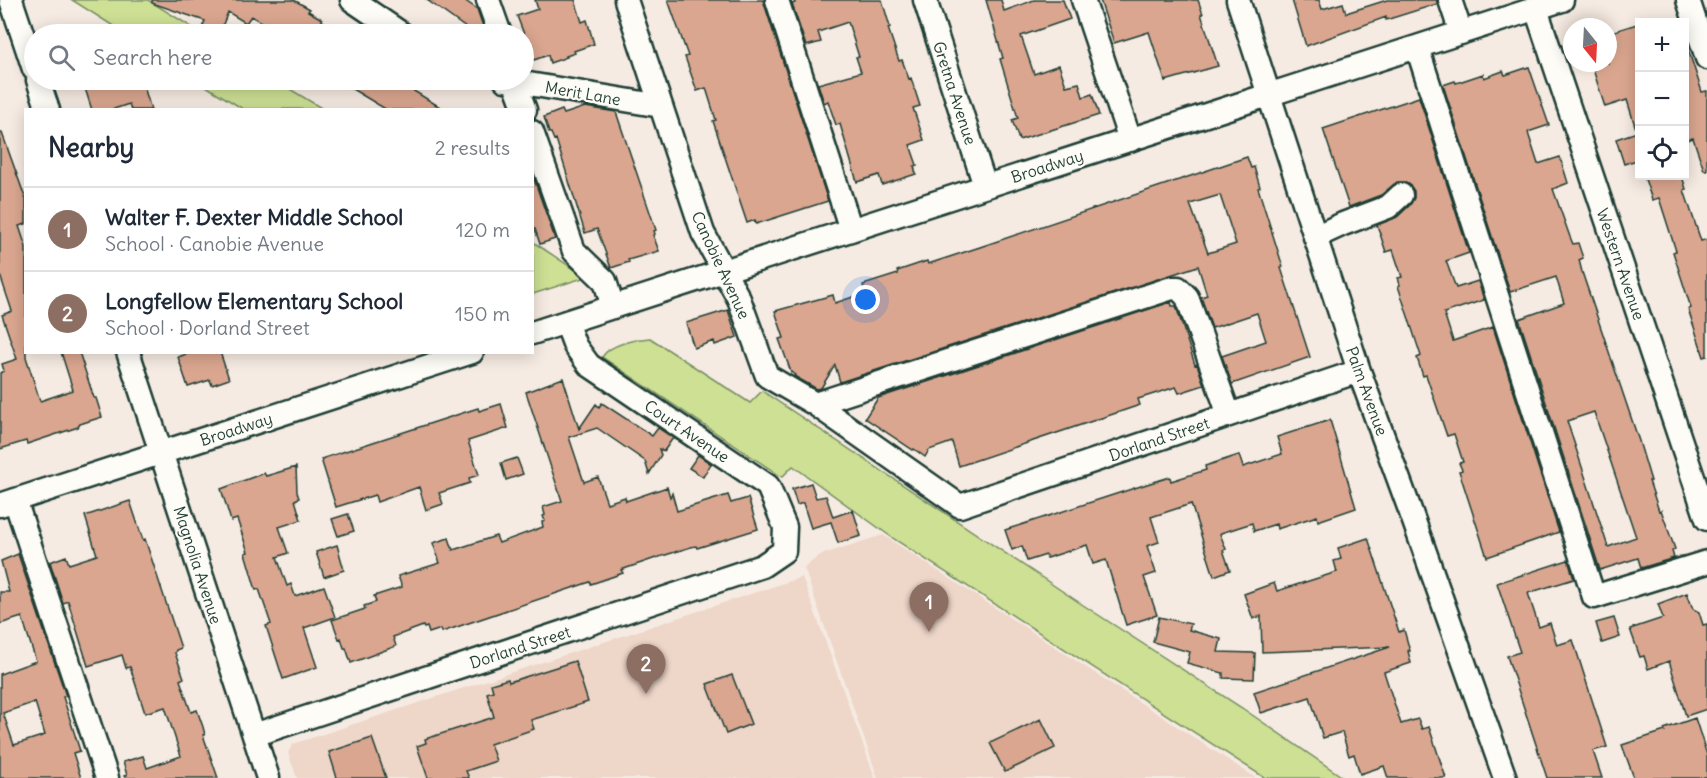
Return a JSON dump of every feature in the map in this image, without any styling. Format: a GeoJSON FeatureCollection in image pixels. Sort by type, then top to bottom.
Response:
{"type":"FeatureCollection","features":[{"type":"Feature","properties":{"kind":"street"},"geometry":{"type":"LineString","coordinates":[[352,0],[387,24]]}},
{"type":"Feature","properties":{"kind":"street"},"geometry":{"type":"LineString","coordinates":[[489,0],[497,24]]}},
{"type":"Feature","properties":{"kind":"street","name":"Canobie Avenue"},"geometry":{"type":"LineString","coordinates":[[626,0],[703,233],[739,299],[767,376],[815,404],[960,506]]}},
{"type":"Feature","properties":{"kind":"street"},"geometry":{"type":"LineString","coordinates":[[777,0],[852,230]]}},
{"type":"Feature","properties":{"kind":"street","name":"Gretna Avenue"},"geometry":{"type":"LineString","coordinates":[[925,0],[985,186]]}},
{"type":"Feature","properties":{"kind":"street"},"geometry":{"type":"LineString","coordinates":[[1083,0],[1130,140]]}},
{"type":"Feature","properties":{"kind":"street","name":"Palm Avenue"},"geometry":{"type":"LineString","coordinates":[[1238,0],[1359,371],[1505,778]]}},
{"type":"Feature","properties":{"kind":"street"},"geometry":{"type":"LineString","coordinates":[[1450,0],[1461,33]]}},
{"type":"Feature","properties":{"kind":"street","name":"Broadway"},"geometry":{"type":"LineString","coordinates":[[534,332],[1562,0]]}},
{"type":"Feature","properties":{"kind":"street"},"geometry":{"type":"LineString","coordinates":[[1688,0],[1707,58]]}},
{"type":"Feature","properties":{"kind":"street"},"geometry":{"type":"LineString","coordinates":[[8,7],[24,45]]}},
{"type":"Feature","properties":{"kind":"street","name":"Western Avenue"},"geometry":{"type":"LineString","coordinates":[[1536,9],[1707,519]]}},
{"type":"Feature","properties":{"kind":"street"},"geometry":{"type":"LineString","coordinates":[[1417,47],[1594,597],[1707,562]]}},
{"type":"Feature","properties":{"kind":"street","name":"Merit Lane"},"geometry":{"type":"LineString","coordinates":[[534,84],[661,106]]}},
{"type":"Feature","properties":{"kind":"street"},"geometry":{"type":"LineString","coordinates":[[41,90],[47,108]]}},
{"type":"Feature","properties":{"kind":"street"},"geometry":{"type":"LineString","coordinates":[[516,90],[524,108]]}},
{"type":"Feature","properties":{"kind":"street"},"geometry":{"type":"LineString","coordinates":[[534,138],[574,250],[605,281],[613,307]]}},
{"type":"Feature","properties":{"kind":"street"},"geometry":{"type":"LineString","coordinates":[[1315,237],[1388,207],[1401,195]]}},
{"type":"Feature","properties":{"kind":"street"},"geometry":{"type":"LineString","coordinates":[[815,404],[1172,288],[1178,288],[1187,297],[1229,415]]}},
{"type":"Feature","properties":{"kind":"street","name":"Court Avenue"},"geometry":{"type":"LineString","coordinates":[[566,322],[575,346],[589,365],[768,486],[785,526],[784,551]]}},
{"type":"Feature","properties":{"kind":"street","name":"Magnolia Avenue"},"geometry":{"type":"LineString","coordinates":[[129,354],[268,778]]}},
{"type":"Feature","properties":{"kind":"street","name":"Broadway"},"geometry":{"type":"LineString","coordinates":[[7,502],[466,354]]}},
{"type":"Feature","properties":{"kind":"street","name":"Dorland Street"},"geometry":{"type":"LineString","coordinates":[[960,506],[1359,371]]}},
{"type":"Feature","properties":{"kind":"street"},"geometry":{"type":"LineString","coordinates":[[7,502],[106,778]]}},
{"type":"Feature","properties":{"kind":"street","name":"Dorland Street"},"geometry":{"type":"LineString","coordinates":[[254,735],[762,566],[784,551]]}},
{"type":"Feature","properties":{"kind":"shaded area"},"geometry":{"type":"Polygon","coordinates":[[[883,535],[1256,778],[878,778],[804,568],[820,555],[883,535]]]}},
{"type":"Feature","properties":{"kind":"shaded area"},"geometry":{"type":"Polygon","coordinates":[[[802,577],[875,778],[297,778],[288,753],[293,744],[802,577]]]}},
{"type":"Feature","properties":{"kind":"green space"},"geometry":{"type":"Polygon","coordinates":[[[72,0],[148,0],[187,24],[110,24],[72,0]]]}},
{"type":"Feature","properties":{"kind":"green space"},"geometry":{"type":"Polygon","coordinates":[[[212,90],[292,90],[321,108],[241,108],[212,90]]]}},
{"type":"Feature","properties":{"kind":"green space"},"geometry":{"type":"Polygon","coordinates":[[[534,243],[586,277],[534,294],[534,243]]]}},
{"type":"Feature","properties":{"kind":"green space"},"geometry":{"type":"Polygon","coordinates":[[[650,338],[750,403],[762,391],[1242,708],[1344,778],[1265,778],[894,539],[793,466],[782,477],[602,357],[617,346],[650,338]]]}},
{"type":"Feature","properties":{"kind":"building"},"geometry":{"type":"Polygon","coordinates":[[[152,0],[294,0],[310,9],[308,11],[324,22],[323,24],[265,24],[251,16],[246,23],[228,12],[223,24],[204,24],[205,21],[152,3],[152,0]]]}},
{"type":"Feature","properties":{"kind":"building"},"geometry":{"type":"Polygon","coordinates":[[[427,0],[464,0],[477,9],[482,24],[460,24],[427,0]]]}},
{"type":"Feature","properties":{"kind":"building"},"geometry":{"type":"Polygon","coordinates":[[[535,0],[575,0],[582,22],[587,20],[594,44],[550,63],[548,55],[534,60],[534,24],[520,24],[517,16],[538,9],[535,0]]]}},
{"type":"Feature","properties":{"kind":"building"},"geometry":{"type":"Polygon","coordinates":[[[668,0],[763,0],[828,201],[756,224],[755,220],[747,223],[713,121],[716,120],[706,88],[697,91],[685,57],[688,56],[668,0]]]}},
{"type":"Feature","properties":{"kind":"building"},"geometry":{"type":"Polygon","coordinates":[[[794,0],[882,0],[899,61],[902,60],[909,79],[911,78],[920,106],[913,108],[924,140],[910,145],[917,165],[914,166],[916,174],[882,185],[879,175],[857,182],[840,124],[836,125],[828,101],[824,103],[818,84],[861,72],[856,57],[859,57],[848,22],[818,32],[821,42],[806,46],[792,4],[795,3],[794,0]]]}},
{"type":"Feature","properties":{"kind":"building"},"geometry":{"type":"Polygon","coordinates":[[[986,0],[1001,0],[1004,11],[1034,0],[1063,0],[1070,19],[1021,36],[1034,74],[1059,65],[1066,86],[1079,83],[1083,97],[1092,94],[1099,115],[1019,140],[1012,120],[1018,118],[1000,59],[1003,58],[986,0]]]}},
{"type":"Feature","properties":{"kind":"building"},"geometry":{"type":"Polygon","coordinates":[[[1100,0],[1198,0],[1218,66],[1165,81],[1149,32],[1114,43],[1100,0]]]}},
{"type":"Feature","properties":{"kind":"building"},"geometry":{"type":"Polygon","coordinates":[[[1292,0],[1319,0],[1322,9],[1343,3],[1346,13],[1387,0],[1437,0],[1437,4],[1386,20],[1386,17],[1306,46],[1292,0]]]}},
{"type":"Feature","properties":{"kind":"building"},"geometry":{"type":"Polygon","coordinates":[[[1635,25],[1635,126],[1627,100],[1605,107],[1594,72],[1617,72],[1617,30],[1635,25]]]}},
{"type":"Feature","properties":{"kind":"building"},"geometry":{"type":"Polygon","coordinates":[[[1689,52],[1702,92],[1707,91],[1707,170],[1704,170],[1693,138],[1689,139],[1689,52]]]}},
{"type":"Feature","properties":{"kind":"building"},"geometry":{"type":"Polygon","coordinates":[[[1529,67],[1549,125],[1528,132],[1529,136],[1538,164],[1560,157],[1568,183],[1553,189],[1573,244],[1578,243],[1583,258],[1579,260],[1582,272],[1639,441],[1659,511],[1661,510],[1675,549],[1672,551],[1674,558],[1641,568],[1638,558],[1600,570],[1519,319],[1564,303],[1556,277],[1510,292],[1443,85],[1483,74],[1484,78],[1503,71],[1505,75],[1529,67]],[[1594,412],[1567,421],[1608,547],[1636,537],[1594,412]]]}},
{"type":"Feature","properties":{"kind":"building"},"geometry":{"type":"Polygon","coordinates":[[[86,90],[145,90],[150,108],[130,108],[129,104],[117,108],[91,108],[86,90]]]}},
{"type":"Feature","properties":{"kind":"building"},"geometry":{"type":"Polygon","coordinates":[[[354,90],[412,90],[442,108],[384,108],[354,90]]]}},
{"type":"Feature","properties":{"kind":"building"},"geometry":{"type":"Polygon","coordinates":[[[1419,97],[1469,253],[1446,261],[1456,288],[1478,281],[1484,300],[1444,313],[1453,341],[1493,327],[1559,532],[1487,557],[1459,471],[1462,470],[1459,463],[1463,462],[1454,434],[1447,436],[1426,375],[1423,376],[1417,358],[1421,356],[1398,286],[1400,285],[1398,278],[1402,277],[1393,250],[1386,252],[1377,225],[1397,217],[1410,205],[1414,198],[1414,191],[1406,182],[1397,182],[1381,195],[1349,207],[1323,129],[1419,97]]]}},
{"type":"Feature","properties":{"kind":"building"},"geometry":{"type":"Polygon","coordinates":[[[585,107],[616,112],[656,230],[653,235],[659,251],[628,260],[629,262],[611,268],[597,229],[585,233],[556,139],[554,140],[549,133],[544,117],[562,110],[564,114],[585,107]]]}},
{"type":"Feature","properties":{"kind":"building"},"geometry":{"type":"Polygon","coordinates":[[[0,133],[2,133],[24,194],[24,225],[19,226],[24,241],[24,354],[26,354],[40,401],[73,390],[62,354],[80,354],[102,417],[27,444],[26,441],[0,449],[0,373],[4,371],[2,364],[17,359],[2,315],[12,311],[0,275],[0,133]]]}},
{"type":"Feature","properties":{"kind":"building"},"geometry":{"type":"Polygon","coordinates":[[[1635,133],[1635,161],[1624,164],[1616,139],[1635,133]]]}},
{"type":"Feature","properties":{"kind":"building"},"geometry":{"type":"Polygon","coordinates":[[[1247,157],[1251,168],[1254,167],[1260,187],[1258,188],[1283,267],[1281,268],[1310,357],[1232,384],[1222,356],[1266,341],[1257,313],[1212,328],[1201,297],[1207,295],[1198,266],[840,382],[835,365],[821,388],[817,389],[791,372],[779,339],[784,338],[775,311],[833,295],[835,303],[865,293],[863,285],[898,274],[897,271],[927,261],[928,264],[1247,157]],[[1220,195],[1190,204],[1208,253],[1236,244],[1220,195]]]}},
{"type":"Feature","properties":{"kind":"building"},"geometry":{"type":"Polygon","coordinates":[[[534,179],[555,239],[540,244],[535,229],[534,179]]]}},
{"type":"Feature","properties":{"kind":"building"},"geometry":{"type":"Polygon","coordinates":[[[1645,180],[1683,180],[1686,189],[1684,190],[1701,241],[1707,239],[1707,356],[1704,357],[1688,309],[1691,308],[1659,198],[1652,200],[1645,180]]]}},
{"type":"Feature","properties":{"kind":"building"},"geometry":{"type":"Polygon","coordinates":[[[1171,302],[1172,306],[1176,306],[1195,365],[1197,364],[1204,385],[1179,393],[1176,387],[1138,399],[1140,405],[959,466],[952,442],[929,450],[925,457],[865,418],[878,398],[1171,302]]]}},
{"type":"Feature","properties":{"kind":"building"},"geometry":{"type":"Polygon","coordinates":[[[728,310],[737,337],[715,345],[714,341],[694,348],[686,323],[728,310]]]}},
{"type":"Feature","properties":{"kind":"building"},"geometry":{"type":"Polygon","coordinates":[[[186,354],[221,354],[229,379],[212,385],[210,380],[188,387],[178,357],[186,354]]]}},
{"type":"Feature","properties":{"kind":"building"},"geometry":{"type":"Polygon","coordinates":[[[563,378],[579,429],[596,404],[599,407],[602,403],[652,436],[658,428],[673,438],[664,451],[659,449],[661,455],[649,474],[645,461],[597,428],[569,437],[584,482],[598,477],[607,503],[625,497],[626,501],[667,487],[670,497],[672,493],[677,511],[728,495],[731,503],[748,498],[758,529],[656,558],[621,570],[623,573],[442,632],[441,629],[429,633],[427,627],[423,626],[393,637],[396,646],[351,663],[332,620],[365,609],[364,606],[376,602],[374,596],[402,587],[398,576],[440,563],[433,543],[449,538],[453,550],[496,536],[499,543],[543,527],[542,522],[545,521],[543,516],[545,515],[543,507],[562,501],[526,392],[563,378]]]}},
{"type":"Feature","properties":{"kind":"building"},"geometry":{"type":"Polygon","coordinates":[[[501,404],[508,428],[468,441],[479,475],[469,478],[470,483],[439,493],[443,504],[426,510],[419,487],[377,502],[375,495],[336,507],[321,459],[478,408],[479,411],[501,404]]]}},
{"type":"Feature","properties":{"kind":"building"},"geometry":{"type":"Polygon","coordinates":[[[1330,420],[1356,508],[1318,521],[1317,516],[1277,529],[1276,524],[1254,531],[1252,523],[1221,533],[1226,549],[1223,550],[1230,570],[1214,576],[1191,504],[1151,517],[1159,542],[1147,546],[1156,573],[1144,577],[1157,615],[1126,625],[1106,560],[1093,564],[1087,545],[1047,558],[1046,555],[1027,561],[1022,546],[1012,550],[1005,530],[1170,477],[1171,481],[1206,470],[1205,466],[1239,455],[1243,467],[1282,454],[1277,437],[1330,420]]]}},
{"type":"Feature","properties":{"kind":"building"},"geometry":{"type":"Polygon","coordinates":[[[698,455],[711,464],[703,477],[689,468],[698,455]]]}},
{"type":"Feature","properties":{"kind":"building"},"geometry":{"type":"Polygon","coordinates":[[[517,458],[523,474],[506,480],[501,463],[517,458]]]}},
{"type":"Feature","properties":{"kind":"building"},"geometry":{"type":"Polygon","coordinates":[[[296,467],[299,498],[295,500],[301,520],[279,527],[288,553],[277,557],[287,586],[291,584],[295,596],[324,586],[335,617],[304,628],[317,667],[283,679],[266,626],[271,624],[259,589],[256,590],[245,553],[248,552],[237,519],[231,521],[221,489],[264,473],[266,476],[296,467]]]}},
{"type":"Feature","properties":{"kind":"building"},"geometry":{"type":"Polygon","coordinates":[[[811,483],[816,498],[826,496],[833,517],[853,510],[861,536],[838,543],[831,522],[811,528],[803,503],[797,505],[792,489],[811,483]]]}},
{"type":"Feature","properties":{"kind":"building"},"geometry":{"type":"Polygon","coordinates":[[[130,501],[181,648],[175,653],[184,678],[180,680],[191,712],[197,710],[218,778],[125,778],[124,776],[127,775],[123,762],[143,756],[147,768],[181,756],[165,707],[145,713],[130,667],[126,668],[122,655],[88,666],[68,601],[63,603],[50,562],[66,556],[69,564],[97,555],[85,516],[130,501]]]}},
{"type":"Feature","properties":{"kind":"building"},"geometry":{"type":"Polygon","coordinates":[[[348,514],[354,531],[338,536],[332,519],[348,514]]]}},
{"type":"Feature","properties":{"kind":"building"},"geometry":{"type":"Polygon","coordinates":[[[1368,538],[1399,632],[1404,630],[1410,651],[1408,651],[1411,663],[1384,672],[1401,724],[1418,719],[1422,729],[1429,727],[1446,778],[1388,778],[1384,766],[1360,774],[1354,754],[1349,756],[1342,732],[1323,738],[1310,697],[1261,713],[1254,692],[1390,647],[1262,652],[1261,616],[1253,619],[1244,594],[1274,583],[1277,591],[1337,572],[1334,561],[1341,559],[1338,548],[1368,538]]]}},
{"type":"Feature","properties":{"kind":"building"},"geometry":{"type":"Polygon","coordinates":[[[337,545],[344,570],[324,577],[316,552],[337,545]]]}},
{"type":"Feature","properties":{"kind":"building"},"geometry":{"type":"Polygon","coordinates":[[[18,554],[66,696],[63,697],[80,751],[73,753],[81,778],[0,778],[0,674],[36,661],[22,617],[0,624],[0,592],[9,592],[1,561],[18,554]],[[35,702],[3,713],[14,745],[45,735],[35,702]]]}},
{"type":"Feature","properties":{"kind":"building"},"geometry":{"type":"Polygon","coordinates":[[[1568,560],[1574,579],[1528,593],[1539,627],[1550,623],[1557,645],[1573,640],[1607,747],[1593,751],[1602,778],[1547,778],[1507,656],[1520,652],[1497,583],[1568,560]]]}},
{"type":"Feature","properties":{"kind":"building"},"geometry":{"type":"Polygon","coordinates":[[[1687,593],[1693,609],[1699,612],[1703,625],[1707,624],[1707,709],[1686,716],[1669,661],[1648,669],[1644,656],[1640,657],[1630,629],[1663,618],[1658,604],[1687,593]]]}},
{"type":"Feature","properties":{"kind":"building"},"geometry":{"type":"Polygon","coordinates":[[[1159,617],[1191,624],[1189,630],[1221,639],[1218,652],[1255,653],[1254,679],[1223,678],[1223,673],[1187,663],[1190,652],[1153,642],[1159,617]]]}},
{"type":"Feature","properties":{"kind":"building"},"geometry":{"type":"Polygon","coordinates":[[[1614,618],[1620,637],[1602,643],[1596,623],[1614,618]]]}},
{"type":"Feature","properties":{"kind":"building"},"geometry":{"type":"Polygon","coordinates":[[[575,661],[588,702],[531,720],[534,729],[490,744],[496,761],[466,771],[469,778],[428,778],[417,746],[426,743],[425,739],[494,717],[487,693],[493,691],[491,684],[508,679],[509,682],[575,661]]]}},
{"type":"Feature","properties":{"kind":"building"},"geometry":{"type":"Polygon","coordinates":[[[732,675],[751,724],[726,734],[707,684],[732,675]]]}},
{"type":"Feature","properties":{"kind":"building"},"geometry":{"type":"Polygon","coordinates":[[[1695,718],[1707,755],[1707,778],[1634,778],[1622,745],[1695,718]]]}},
{"type":"Feature","properties":{"kind":"building"},"geometry":{"type":"Polygon","coordinates":[[[1041,719],[1055,748],[1005,772],[990,743],[1041,719]]]}},
{"type":"Feature","properties":{"kind":"building"},"geometry":{"type":"Polygon","coordinates":[[[372,738],[386,778],[337,778],[329,752],[372,738]]]}},
{"type":"Feature","properties":{"kind":"place","name":"Walter F. Dexter Middle School"},"geometry":{"type":"Point","coordinates":[929,632]}},
{"type":"Feature","properties":{"kind":"place","name":"Longfellow Elementary School"},"geometry":{"type":"Point","coordinates":[646,694]}}]}
